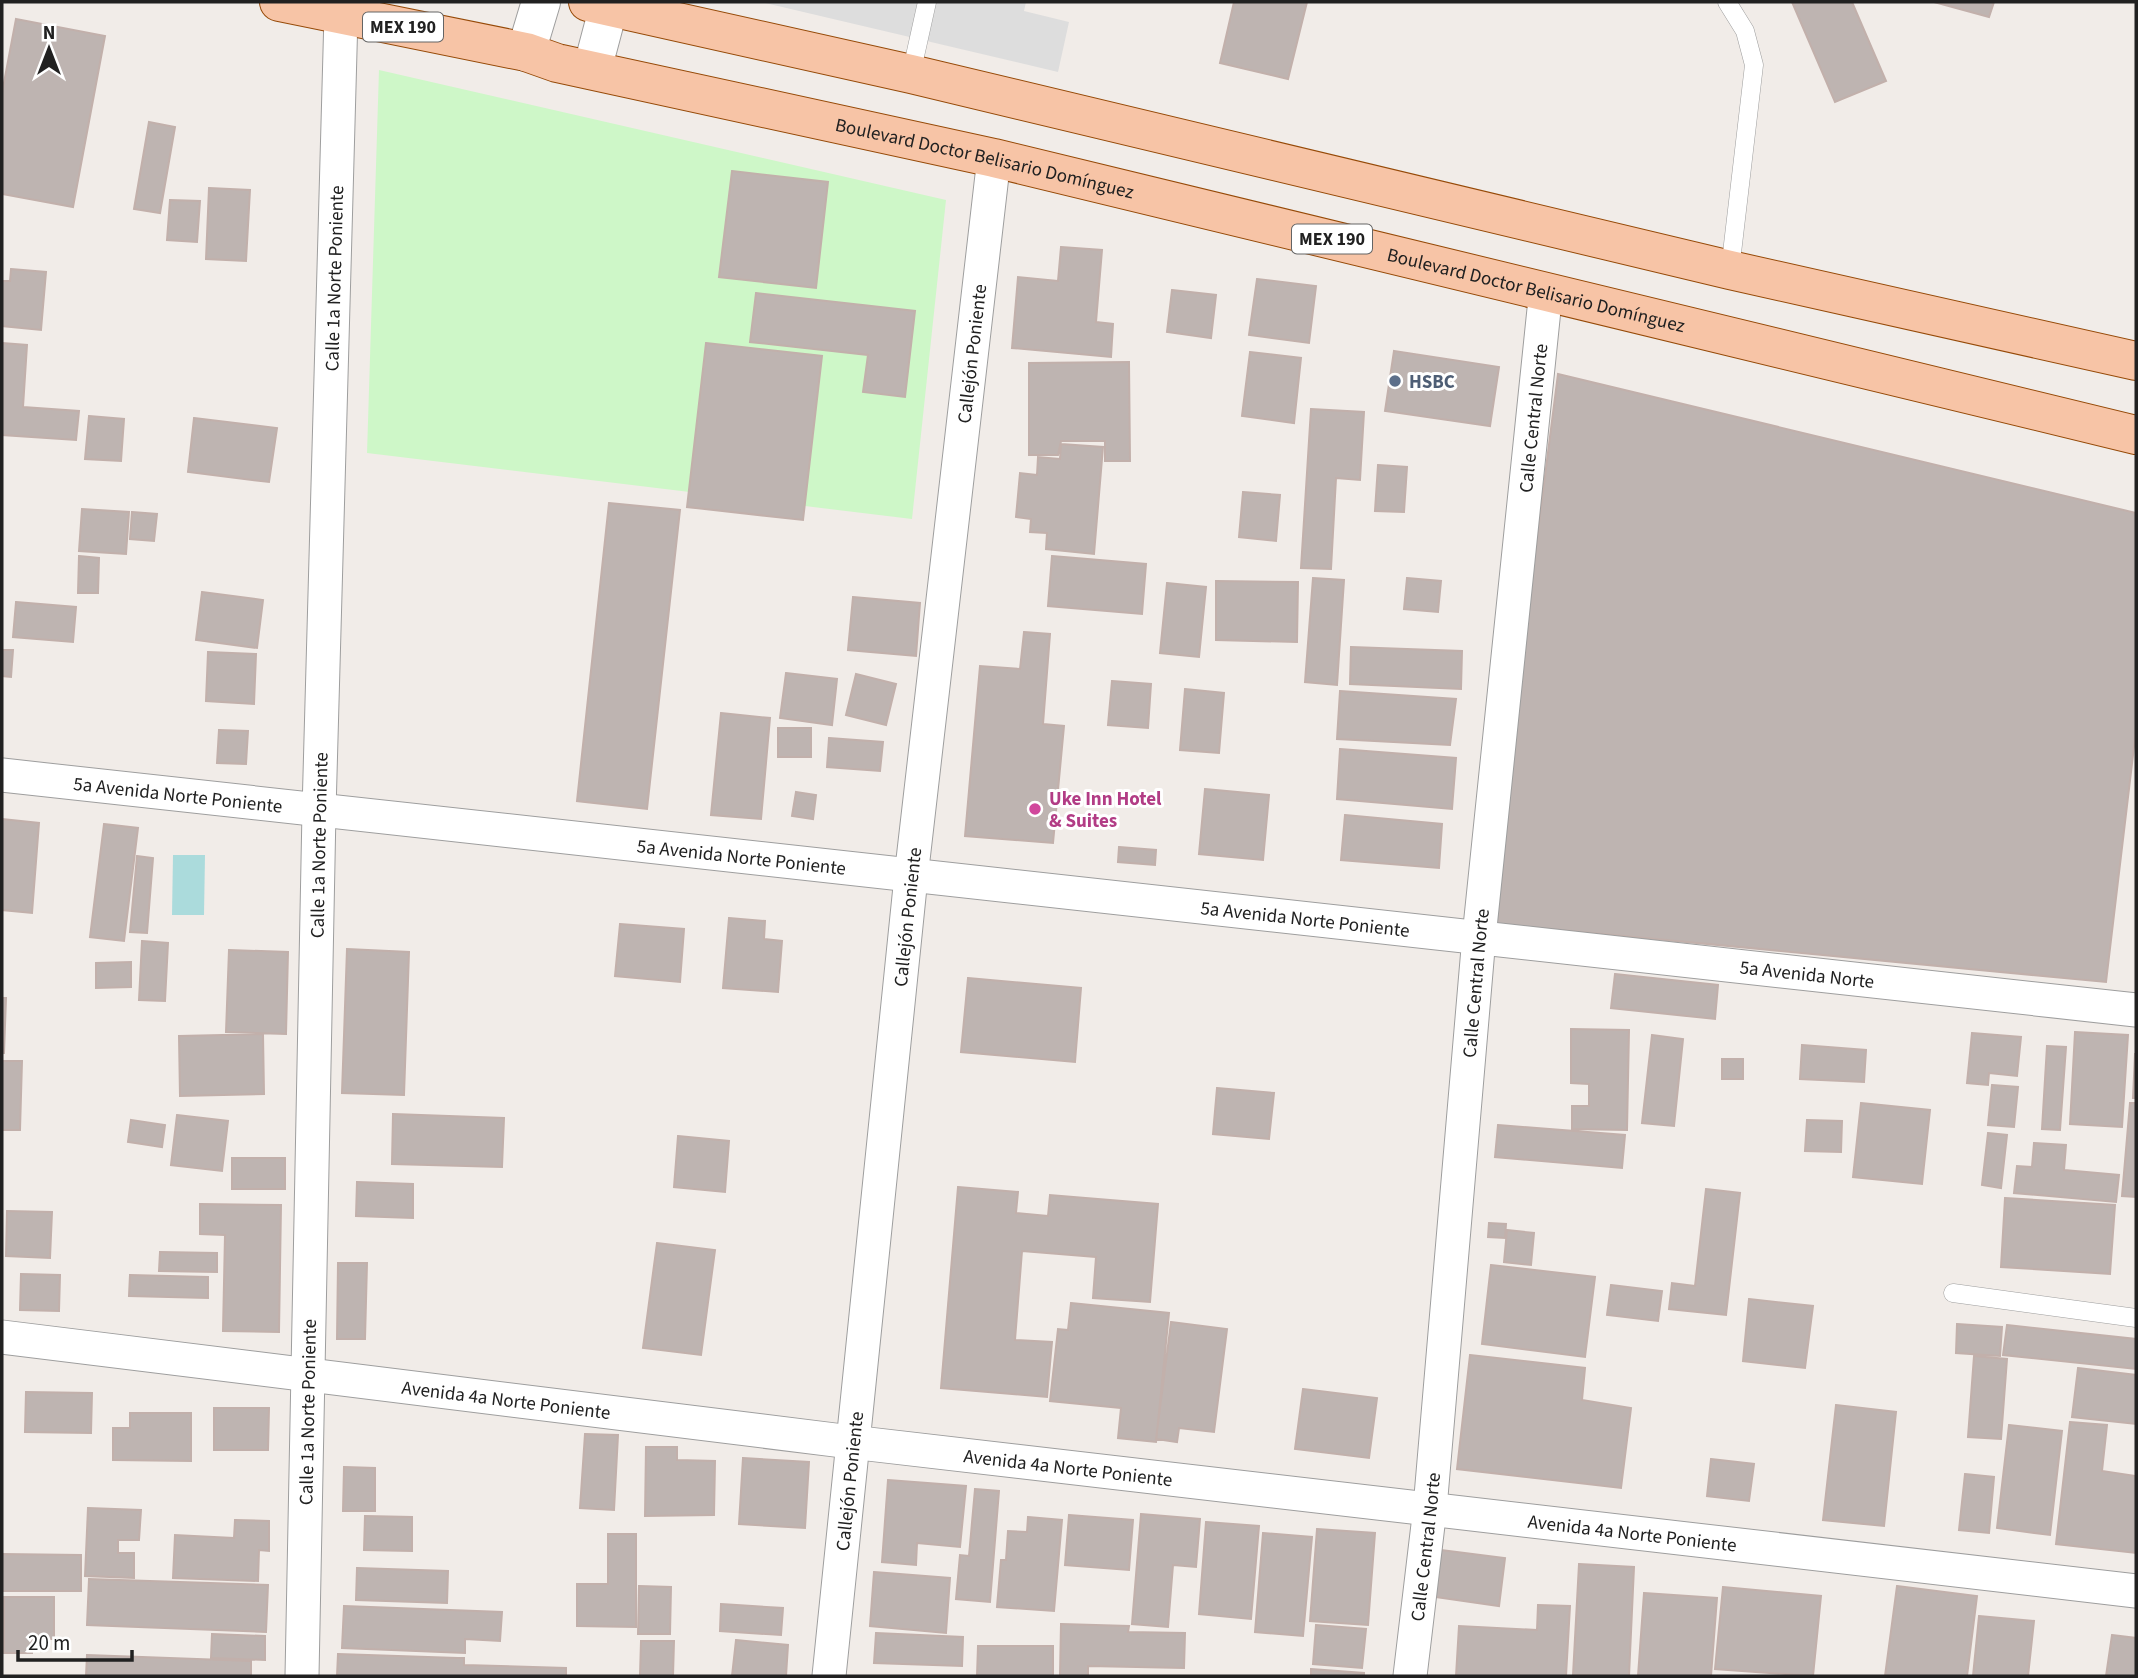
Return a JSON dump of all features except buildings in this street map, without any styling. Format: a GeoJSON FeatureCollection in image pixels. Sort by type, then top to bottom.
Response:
{"type":"FeatureCollection","features":[{"type":"Feature","properties":{"kind":"main road","name":"MEX 190"},"geometry":{"type":"LineString","coordinates":[[279,2],[526,52]]}},
{"type":"Feature","properties":{"kind":"main road"},"geometry":{"type":"LineString","coordinates":[[602,4],[911,74],[1730,270],[2136,361]]}},
{"type":"Feature","properties":{"kind":"main road","name":"Boulevard Doctor Belisario Domínguez"},"geometry":{"type":"LineString","coordinates":[[526,52],[557,63],[994,158],[2136,435]]}},
{"type":"Feature","properties":{"kind":"street"},"geometry":{"type":"LineString","coordinates":[[526,52],[541,2]]}},
{"type":"Feature","properties":{"kind":"street"},"geometry":{"type":"LineString","coordinates":[[592,70],[602,4]]}},
{"type":"Feature","properties":{"kind":"street","name":"Calle 1a Norte Poniente"},"geometry":{"type":"LineString","coordinates":[[302,1676],[319,811],[341,15]]}},
{"type":"Feature","properties":{"kind":"street","name":"Callejón Poniente"},"geometry":{"type":"LineString","coordinates":[[828,1676],[911,877],[994,158]]}},
{"type":"Feature","properties":{"kind":"street","name":"Calle Central Norte"},"geometry":{"type":"LineString","coordinates":[[1410,1676],[1430,1508],[1479,937],[1546,290]]}},
{"type":"Feature","properties":{"kind":"street","name":"5a Avenida Norte Poniente"},"geometry":{"type":"LineString","coordinates":[[2,775],[911,877],[1479,937]]}},
{"type":"Feature","properties":{"kind":"street","name":"5a Avenida Norte"},"geometry":{"type":"LineString","coordinates":[[1479,937],[2136,1010]]}},
{"type":"Feature","properties":{"kind":"street","name":"Avenida 4a Norte Poniente"},"geometry":{"type":"LineString","coordinates":[[2,1337],[851,1442],[2136,1591]]}},
{"type":"Feature","properties":{"kind":"lane"},"geometry":{"type":"LineString","coordinates":[[911,74],[927,2]]}},
{"type":"Feature","properties":{"kind":"lane"},"geometry":{"type":"LineString","coordinates":[[1727,2],[1745,31],[1754,65],[1730,270]]}},
{"type":"Feature","properties":{"kind":"lane"},"geometry":{"type":"LineString","coordinates":[[1953,1293],[2136,1318]]}},
{"type":"Feature","properties":{"kind":"green space"},"geometry":{"type":"Polygon","coordinates":[[[379,70],[946,200],[912,519],[367,453],[379,70]]]}},
{"type":"Feature","properties":{"kind":"shaded area"},"geometry":{"type":"Polygon","coordinates":[[[761,2],[1026,2],[1024,11],[1069,22],[1058,72],[761,2]]]}},
{"type":"Feature","properties":{"kind":"water"},"geometry":{"type":"Polygon","coordinates":[[[173,855],[205,855],[204,915],[172,915],[173,855]]]}},
{"type":"Feature","properties":{"kind":"place","name":"HSBC"},"geometry":{"type":"Point","coordinates":[1395,381]}},
{"type":"Feature","properties":{"kind":"place","name":"Uke Inn Hotel & Suites"},"geometry":{"type":"Point","coordinates":[1035,809]}}]}
